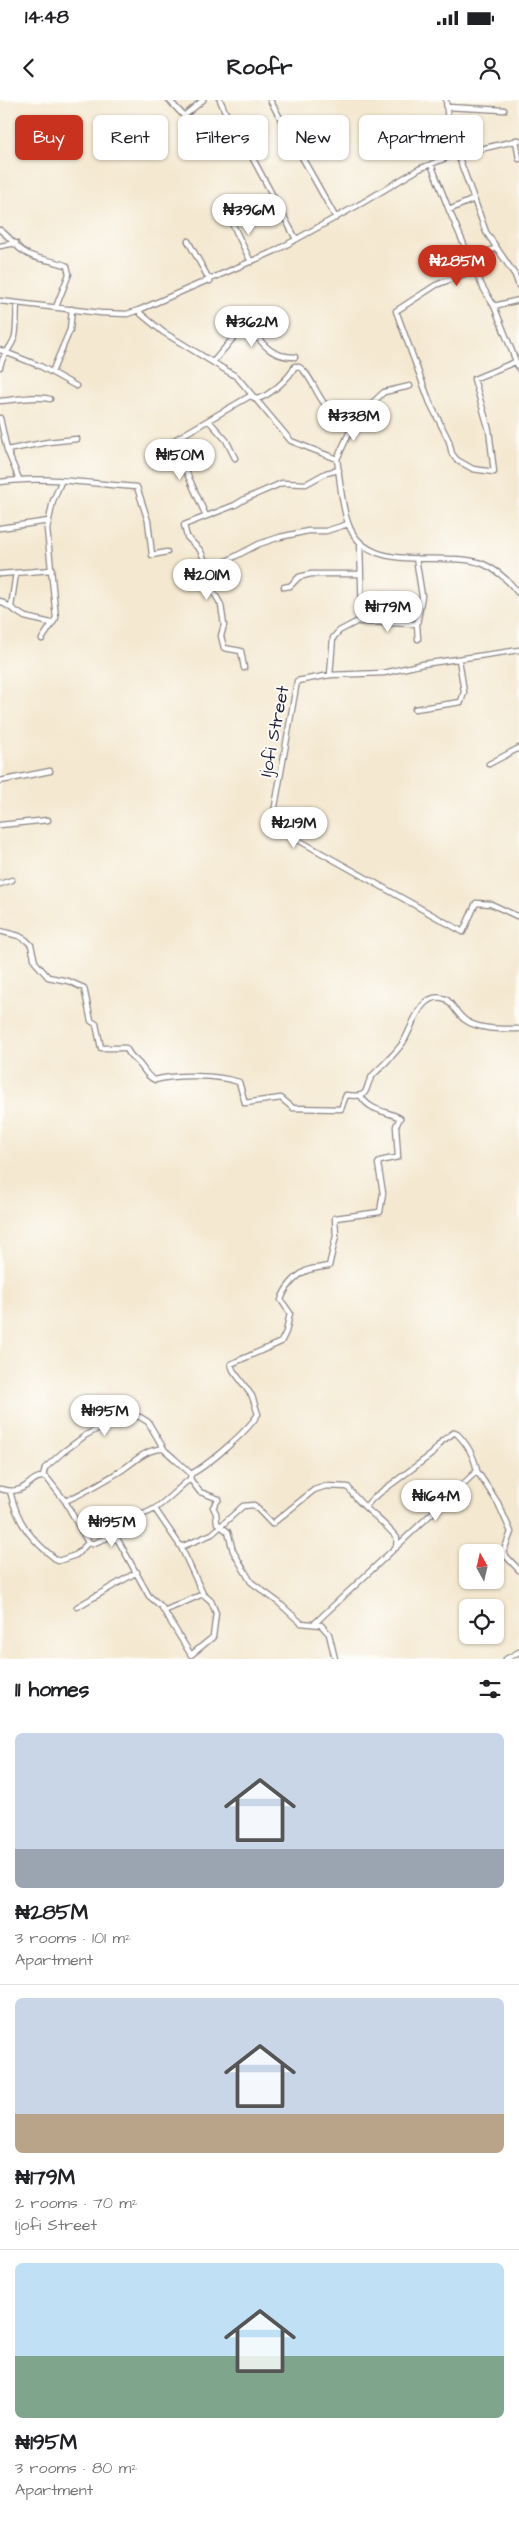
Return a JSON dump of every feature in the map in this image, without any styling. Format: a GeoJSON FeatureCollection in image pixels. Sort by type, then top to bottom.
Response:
{"type":"FeatureCollection","features":[{"type":"Feature","properties":{"kind":"street"},"geometry":{"type":"LineString","coordinates":[[169,100],[184,116],[203,100]]}},
{"type":"Feature","properties":{"kind":"street"},"geometry":{"type":"LineString","coordinates":[[220,100],[230,123],[252,157],[296,239]]}},
{"type":"Feature","properties":{"kind":"street"},"geometry":{"type":"LineString","coordinates":[[270,100],[336,218]]}},
{"type":"Feature","properties":{"kind":"street"},"geometry":{"type":"LineString","coordinates":[[446,100],[448,115]]}},
{"type":"Feature","properties":{"kind":"street"},"geometry":{"type":"LineString","coordinates":[[447,107],[504,110]]}},
{"type":"Feature","properties":{"kind":"street"},"geometry":{"type":"LineString","coordinates":[[483,149],[518,140],[519,159]]}},
{"type":"Feature","properties":{"kind":"street"},"geometry":{"type":"LineString","coordinates":[[0,301],[127,314],[210,281],[251,262],[336,218],[385,188],[441,160]]}},
{"type":"Feature","properties":{"kind":"street"},"geometry":{"type":"LineString","coordinates":[[460,160],[478,216],[496,248],[515,275],[519,286]]}},
{"type":"Feature","properties":{"kind":"street"},"geometry":{"type":"LineString","coordinates":[[431,164],[475,270],[494,306],[519,369]]}},
{"type":"Feature","properties":{"kind":"street"},"geometry":{"type":"LineString","coordinates":[[449,210],[474,199]]}},
{"type":"Feature","properties":{"kind":"street"},"geometry":{"type":"LineString","coordinates":[[230,219],[251,262]]}},
{"type":"Feature","properties":{"kind":"street"},"geometry":{"type":"LineString","coordinates":[[0,230],[16,243],[21,251],[34,257],[67,266],[69,274],[56,307]]}},
{"type":"Feature","properties":{"kind":"street"},"geometry":{"type":"LineString","coordinates":[[188,241],[210,281]]}},
{"type":"Feature","properties":{"kind":"street"},"geometry":{"type":"LineString","coordinates":[[0,246],[16,243]]}},
{"type":"Feature","properties":{"kind":"street"},"geometry":{"type":"LineString","coordinates":[[471,258],[496,248]]}},
{"type":"Feature","properties":{"kind":"street"},"geometry":{"type":"LineString","coordinates":[[475,270],[436,285],[396,311],[430,403],[449,441],[452,454],[457,460],[473,469],[494,472],[489,430],[474,378],[516,362]]}},
{"type":"Feature","properties":{"kind":"street"},"geometry":{"type":"LineString","coordinates":[[494,306],[519,300]]}},
{"type":"Feature","properties":{"kind":"street"},"geometry":{"type":"LineString","coordinates":[[0,367],[1,358],[10,348],[15,335],[17,304]]}},
{"type":"Feature","properties":{"kind":"street"},"geometry":{"type":"LineString","coordinates":[[52,372],[70,330],[72,309]]}},
{"type":"Feature","properties":{"kind":"street"},"geometry":{"type":"LineString","coordinates":[[139,310],[141,314],[163,332],[236,377],[250,396],[291,441],[299,446],[338,459]]}},
{"type":"Feature","properties":{"kind":"street"},"geometry":{"type":"LineString","coordinates":[[213,362],[240,330],[250,330],[265,348],[273,352],[295,357]]}},
{"type":"Feature","properties":{"kind":"street"},"geometry":{"type":"LineString","coordinates":[[0,350],[52,372],[76,386]]}},
{"type":"Feature","properties":{"kind":"street"},"geometry":{"type":"LineString","coordinates":[[250,396],[256,399],[263,397],[286,379],[295,366],[298,366],[312,381],[324,403],[331,409],[356,418]]}},
{"type":"Feature","properties":{"kind":"street"},"geometry":{"type":"LineString","coordinates":[[410,386],[384,392],[356,418],[338,459],[348,524],[360,542],[376,554],[474,561],[484,564],[519,590]]}},
{"type":"Feature","properties":{"kind":"street"},"geometry":{"type":"LineString","coordinates":[[0,401],[31,400],[40,396],[50,399]]}},
{"type":"Feature","properties":{"kind":"street"},"geometry":{"type":"LineString","coordinates":[[206,516],[175,441],[250,396]]}},
{"type":"Feature","properties":{"kind":"street"},"geometry":{"type":"LineString","coordinates":[[0,418],[7,450],[19,479]]}},
{"type":"Feature","properties":{"kind":"street"},"geometry":{"type":"LineString","coordinates":[[209,421],[226,440],[235,458]]}},
{"type":"Feature","properties":{"kind":"street"},"geometry":{"type":"LineString","coordinates":[[7,450],[48,442],[77,439]]}},
{"type":"Feature","properties":{"kind":"street"},"geometry":{"type":"LineString","coordinates":[[244,668],[241,651],[224,648],[221,636],[224,625],[220,605],[212,589],[209,570],[200,550],[186,536],[184,525],[235,506],[282,483],[306,484],[326,473],[339,470]]}},
{"type":"Feature","properties":{"kind":"street"},"geometry":{"type":"LineString","coordinates":[[0,482],[44,478],[61,482],[137,487],[148,521],[151,553],[154,555],[167,552]]}},
{"type":"Feature","properties":{"kind":"street"},"geometry":{"type":"LineString","coordinates":[[42,639],[56,618],[47,529],[53,501],[61,482]]}},
{"type":"Feature","properties":{"kind":"street"},"geometry":{"type":"LineString","coordinates":[[0,528],[49,521]]}},
{"type":"Feature","properties":{"kind":"street"},"geometry":{"type":"LineString","coordinates":[[209,570],[259,544],[280,537],[308,531],[326,531],[348,524]]}},
{"type":"Feature","properties":{"kind":"street"},"geometry":{"type":"LineString","coordinates":[[360,542],[360,622]]}},
{"type":"Feature","properties":{"kind":"street"},"geometry":{"type":"LineString","coordinates":[[416,558],[422,596],[420,616],[417,624],[418,638]]}},
{"type":"Feature","properties":{"kind":"street"},"geometry":{"type":"LineString","coordinates":[[0,574],[52,570]]}},
{"type":"Feature","properties":{"kind":"street"},"geometry":{"type":"LineString","coordinates":[[11,607],[16,573]]}},
{"type":"Feature","properties":{"kind":"street"},"geometry":{"type":"LineString","coordinates":[[284,586],[290,586],[299,578],[311,574],[360,574]]}},
{"type":"Feature","properties":{"kind":"street"},"geometry":{"type":"LineString","coordinates":[[505,579],[519,594]]}},
{"type":"Feature","properties":{"kind":"street"},"geometry":{"type":"LineString","coordinates":[[0,601],[25,618],[51,623]]}},
{"type":"Feature","properties":{"kind":"street"},"geometry":{"type":"LineString","coordinates":[[330,675],[333,638],[339,631],[360,622],[417,624]]}},
{"type":"Feature","properties":{"kind":"street","name":"Ijofi Street"},"geometry":{"type":"LineString","coordinates":[[519,650],[423,664],[384,673],[330,675],[296,680],[274,808],[275,825],[282,831],[463,932],[476,903],[491,904],[519,917]]}},
{"type":"Feature","properties":{"kind":"street"},"geometry":{"type":"LineString","coordinates":[[415,709],[461,702],[464,692],[459,659]]}},
{"type":"Feature","properties":{"kind":"street"},"geometry":{"type":"LineString","coordinates":[[489,764],[519,748]]}},
{"type":"Feature","properties":{"kind":"street"},"geometry":{"type":"LineString","coordinates":[[0,781],[50,771]]}},
{"type":"Feature","properties":{"kind":"street"},"geometry":{"type":"LineString","coordinates":[[0,825],[48,820]]}},
{"type":"Feature","properties":{"kind":"street"},"geometry":{"type":"LineString","coordinates":[[0,884],[12,880]]}},
{"type":"Feature","properties":{"kind":"street"},"geometry":{"type":"LineString","coordinates":[[0,931],[26,940],[31,946],[35,962],[48,977],[68,981],[84,988],[88,1012],[91,1021],[96,1024],[101,1048],[126,1048],[132,1060],[141,1065],[150,1078],[177,1078],[192,1075],[225,1078],[239,1082],[245,1103],[280,1098],[293,1108],[341,1109],[346,1095],[361,1096],[365,1093],[374,1073],[402,1044],[415,1017],[428,1001],[437,997],[446,999],[464,1020],[474,1024],[485,1027],[519,1029]]}},
{"type":"Feature","properties":{"kind":"street"},"geometry":{"type":"LineString","coordinates":[[105,1539],[106,1534],[120,1524],[155,1509],[190,1476],[254,1422],[258,1414],[252,1396],[232,1370],[231,1364],[281,1342],[286,1332],[290,1313],[281,1300],[283,1295],[288,1286],[309,1269],[329,1266],[336,1236],[335,1218],[380,1212],[383,1193],[378,1164],[380,1161],[398,1157],[396,1126],[400,1118],[384,1113],[365,1103],[361,1096]]}},
{"type":"Feature","properties":{"kind":"street"},"geometry":{"type":"LineString","coordinates":[[43,1477],[46,1468],[63,1452],[86,1435],[124,1415],[140,1417],[148,1422],[164,1449],[190,1476],[200,1492],[219,1499],[213,1507],[219,1526],[228,1532],[233,1551],[251,1582],[278,1602],[301,1623],[321,1625],[329,1634],[336,1659]]}},
{"type":"Feature","properties":{"kind":"street"},"geometry":{"type":"LineString","coordinates":[[366,1506],[373,1498],[432,1454],[442,1441],[455,1432],[464,1441],[474,1458],[477,1471],[498,1503],[511,1532],[503,1553],[519,1570]]}},
{"type":"Feature","properties":{"kind":"street"},"geometry":{"type":"LineString","coordinates":[[65,1501],[95,1486],[139,1457],[164,1449]]}},
{"type":"Feature","properties":{"kind":"street"},"geometry":{"type":"LineString","coordinates":[[314,1624],[477,1471]]}},
{"type":"Feature","properties":{"kind":"street"},"geometry":{"type":"LineString","coordinates":[[0,1489],[10,1491],[23,1488],[33,1479],[43,1477],[52,1483],[65,1501],[82,1535],[89,1542],[98,1543],[109,1537],[118,1540],[149,1596],[164,1611],[191,1655],[213,1637],[216,1613],[211,1601],[203,1594],[181,1547],[155,1509]]}},
{"type":"Feature","properties":{"kind":"street"},"geometry":{"type":"LineString","coordinates":[[181,1547],[212,1534],[243,1506],[254,1505],[272,1524],[314,1490],[326,1486],[348,1488],[356,1500],[366,1506],[387,1526],[396,1538],[396,1549]]}},
{"type":"Feature","properties":{"kind":"street"},"geometry":{"type":"LineString","coordinates":[[10,1491],[15,1513],[33,1540],[58,1560],[76,1555],[89,1542]]}},
{"type":"Feature","properties":{"kind":"street"},"geometry":{"type":"LineString","coordinates":[[77,1607],[137,1572]]}},
{"type":"Feature","properties":{"kind":"street"},"geometry":{"type":"LineString","coordinates":[[164,1611],[203,1594]]}},
{"type":"Feature","properties":{"kind":"street"},"geometry":{"type":"LineString","coordinates":[[506,1659],[519,1652]]}}]}
